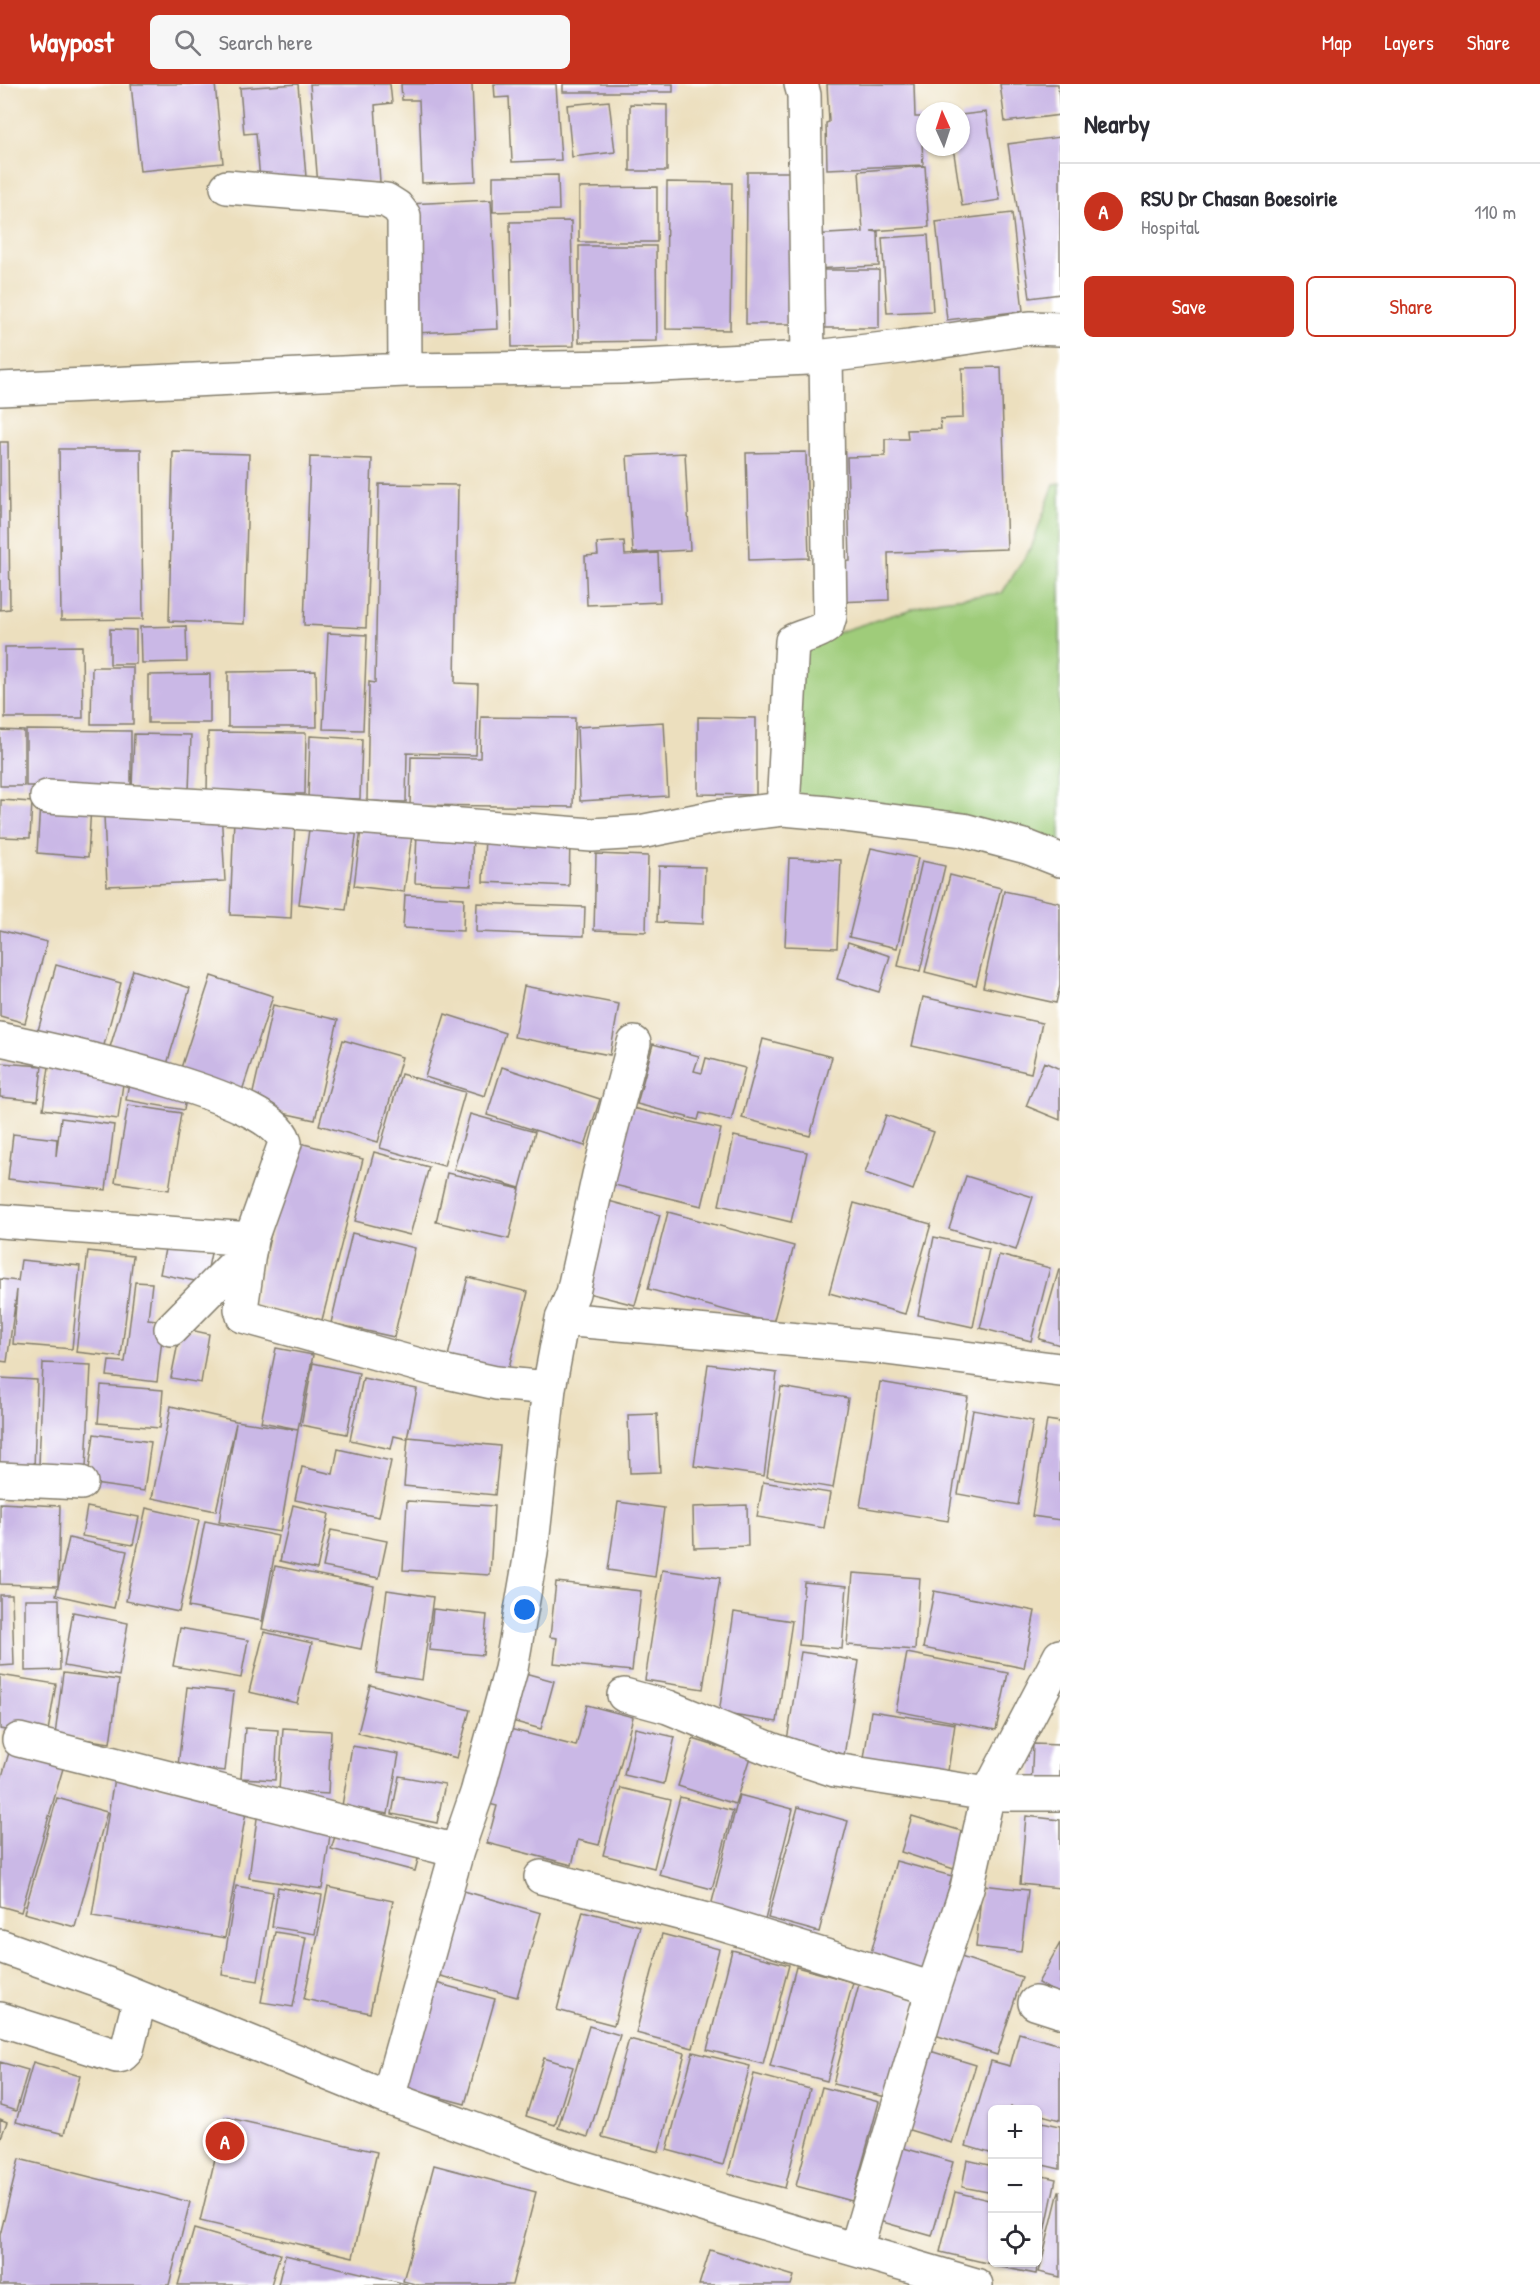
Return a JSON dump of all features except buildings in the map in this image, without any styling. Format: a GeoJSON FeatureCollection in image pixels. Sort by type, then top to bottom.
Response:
{"type":"FeatureCollection","features":[{"type":"Feature","properties":{"kind":"street"},"geometry":{"type":"LineString","coordinates":[[783,810],[792,641],[804,634],[821,631],[827,626],[830,616],[804,95],[801,84]]}},
{"type":"Feature","properties":{"kind":"street"},"geometry":{"type":"LineString","coordinates":[[227,187],[386,200],[397,207],[404,216],[405,370]]}},
{"type":"Feature","properties":{"kind":"street"},"geometry":{"type":"LineString","coordinates":[[0,389],[405,370],[620,367],[817,357],[1030,328],[1060,329]]}},
{"type":"Feature","properties":{"kind":"street"},"geometry":{"type":"LineString","coordinates":[[46,797],[239,808],[592,835],[640,832],[715,818],[783,810],[963,830],[1027,847],[1060,860]]}},
{"type":"Feature","properties":{"kind":"street"},"geometry":{"type":"LineString","coordinates":[[0,1039],[105,1062],[171,1080],[240,1107],[280,1130],[285,1143],[250,1244],[241,1309],[243,1316],[437,1370],[496,1383],[549,1388]]}},
{"type":"Feature","properties":{"kind":"street"},"geometry":{"type":"LineString","coordinates":[[388,2098],[511,1669],[531,1552],[549,1388],[562,1319],[573,1293],[599,1175],[634,1043]]}},
{"type":"Feature","properties":{"kind":"street"},"geometry":{"type":"LineString","coordinates":[[0,1221],[250,1244]]}},
{"type":"Feature","properties":{"kind":"street"},"geometry":{"type":"LineString","coordinates":[[171,1329],[250,1244]]}},
{"type":"Feature","properties":{"kind":"street"},"geometry":{"type":"LineString","coordinates":[[562,1319],[878,1347],[1060,1370]]}},
{"type":"Feature","properties":{"kind":"street"},"geometry":{"type":"LineString","coordinates":[[0,1479],[81,1483]]}},
{"type":"Feature","properties":{"kind":"street"},"geometry":{"type":"LineString","coordinates":[[856,2249],[933,1989],[967,1888],[988,1794],[1060,1656]]}},
{"type":"Feature","properties":{"kind":"street"},"geometry":{"type":"LineString","coordinates":[[624,1695],[668,1707],[773,1750],[835,1770],[988,1794],[1060,1794]]}},
{"type":"Feature","properties":{"kind":"street"},"geometry":{"type":"LineString","coordinates":[[19,1740],[457,1851]]}},
{"type":"Feature","properties":{"kind":"street"},"geometry":{"type":"LineString","coordinates":[[541,1877],[718,1923],[933,1989]]}},
{"type":"Feature","properties":{"kind":"street"},"geometry":{"type":"LineString","coordinates":[[0,1946],[140,1998],[388,2098],[566,2163],[976,2285]]}},
{"type":"Feature","properties":{"kind":"street"},"geometry":{"type":"LineString","coordinates":[[0,2019],[117,2056],[127,2050],[140,1998]]}},
{"type":"Feature","properties":{"kind":"green space"},"geometry":{"type":"Polygon","coordinates":[[[1060,483],[1060,870],[999,851],[780,816],[804,643],[940,600],[1002,593],[1032,546],[1054,484],[1060,483]]]}},
{"type":"Feature","properties":{"kind":"place","name":"RSU Dr Chasan Boesoirie"},"geometry":{"type":"Point","coordinates":[225,2141]}}]}
